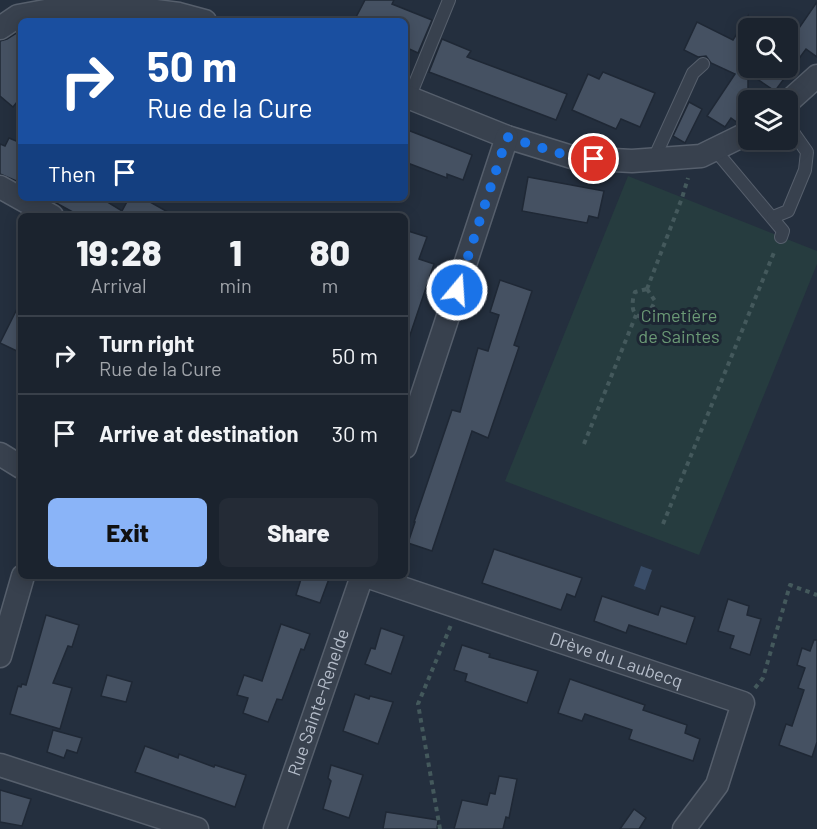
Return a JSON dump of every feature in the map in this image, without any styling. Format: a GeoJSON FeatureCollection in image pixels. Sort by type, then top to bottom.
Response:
{"type":"FeatureCollection","features":[{"type":"Feature","properties":{"kind":"street"},"geometry":{"type":"LineString","coordinates":[[0,28],[18,16],[98,4],[179,14],[194,18]]}},
{"type":"Feature","properties":{"kind":"street"},"geometry":{"type":"LineString","coordinates":[[798,93],[817,76]]}},
{"type":"Feature","properties":{"kind":"street"},"geometry":{"type":"LineString","coordinates":[[408,97],[507,137],[575,158],[632,161],[701,156],[738,138]]}},
{"type":"Feature","properties":{"kind":"street"},"geometry":{"type":"LineString","coordinates":[[408,438],[507,137]]}},
{"type":"Feature","properties":{"kind":"street"},"geometry":{"type":"LineString","coordinates":[[0,187],[18,197]]}},
{"type":"Feature","properties":{"kind":"street"},"geometry":{"type":"LineString","coordinates":[[25,201],[47,213]]}},
{"type":"Feature","properties":{"kind":"street"},"geometry":{"type":"LineString","coordinates":[[0,454],[18,465]]}},
{"type":"Feature","properties":{"kind":"street"},"geometry":{"type":"LineString","coordinates":[[0,656],[22,579]]}},
{"type":"Feature","properties":{"kind":"street","name":"Rue Sainte-Renelde"},"geometry":{"type":"LineString","coordinates":[[275,829],[363,579]]}},
{"type":"Feature","properties":{"kind":"street","name":"Drève du Laubecq"},"geometry":{"type":"LineString","coordinates":[[373,579],[743,702]]}},
{"type":"Feature","properties":{"kind":"street"},"geometry":{"type":"LineString","coordinates":[[687,825],[717,785],[743,702]]}},
{"type":"Feature","properties":{"kind":"street"},"geometry":{"type":"LineString","coordinates":[[0,765],[197,829]]}},
{"type":"Feature","properties":{"kind":"lane"},"geometry":{"type":"LineString","coordinates":[[408,95],[449,0]]}},
{"type":"Feature","properties":{"kind":"lane"},"geometry":{"type":"LineString","coordinates":[[658,159],[657,152],[693,73],[703,64]]}},
{"type":"Feature","properties":{"kind":"lane"},"geometry":{"type":"LineString","coordinates":[[773,217],[788,211],[805,170],[807,152],[798,139]]}},
{"type":"Feature","properties":{"kind":"lane"},"geometry":{"type":"LineString","coordinates":[[716,150],[773,217],[783,231],[781,237]]}},
{"type":"Feature","properties":{"kind":"path"},"geometry":{"type":"LineString","coordinates":[[647,289],[682,198],[692,157]]}},
{"type":"Feature","properties":{"kind":"path"},"geometry":{"type":"LineString","coordinates":[[663,524],[781,237]]}},
{"type":"Feature","properties":{"kind":"path"},"geometry":{"type":"LineString","coordinates":[[647,289],[655,301],[650,313],[645,316],[636,315],[632,312],[631,303],[635,292],[647,289]]}},
{"type":"Feature","properties":{"kind":"path"},"geometry":{"type":"LineString","coordinates":[[584,444],[636,315]]}},
{"type":"Feature","properties":{"kind":"path"},"geometry":{"type":"LineString","coordinates":[[743,702],[763,678],[790,585],[817,595]]}},
{"type":"Feature","properties":{"kind":"path"},"geometry":{"type":"LineString","coordinates":[[440,829],[418,704],[459,608]]}},
{"type":"Feature","properties":{"kind":"green space","name":"Cimetière de Saintes"},"geometry":{"type":"Polygon","coordinates":[[[628,176],[817,251],[817,264],[699,555],[505,481],[628,176]]]}},
{"type":"Feature","properties":{"kind":"water"},"geometry":{"type":"Polygon","coordinates":[[[641,566],[652,570],[645,590],[634,586],[641,566]]]}},
{"type":"Feature","properties":{"kind":"building"},"geometry":{"type":"Polygon","coordinates":[[[365,0],[394,0],[392,4],[432,20],[418,53],[408,48],[408,18],[356,18],[365,0]]]}},
{"type":"Feature","properties":{"kind":"building"},"geometry":{"type":"Polygon","coordinates":[[[817,2],[817,57],[806,49],[798,60],[798,30],[817,2]]]}},
{"type":"Feature","properties":{"kind":"building"},"geometry":{"type":"Polygon","coordinates":[[[697,22],[733,40],[738,32],[738,78],[748,78],[748,90],[738,90],[738,123],[731,118],[725,127],[707,116],[735,74],[711,63],[706,56],[698,57],[684,50],[697,22]]]}},
{"type":"Feature","properties":{"kind":"building"},"geometry":{"type":"Polygon","coordinates":[[[18,32],[18,101],[13,107],[0,96],[0,41],[18,32]]]}},
{"type":"Feature","properties":{"kind":"building"},"geometry":{"type":"Polygon","coordinates":[[[442,39],[471,51],[467,57],[567,94],[556,120],[429,72],[442,39]]]}},
{"type":"Feature","properties":{"kind":"building"},"geometry":{"type":"Polygon","coordinates":[[[603,72],[655,93],[640,127],[621,119],[616,129],[572,110],[588,74],[599,79],[603,72]]]}},
{"type":"Feature","properties":{"kind":"building"},"geometry":{"type":"Polygon","coordinates":[[[756,78],[785,78],[774,90],[756,78]]]}},
{"type":"Feature","properties":{"kind":"building"},"geometry":{"type":"Polygon","coordinates":[[[689,102],[702,109],[685,143],[673,136],[689,102]]]}},
{"type":"Feature","properties":{"kind":"building"},"geometry":{"type":"Polygon","coordinates":[[[408,130],[472,155],[463,180],[447,174],[447,178],[408,163],[408,130]]]}},
{"type":"Feature","properties":{"kind":"building"},"geometry":{"type":"Polygon","coordinates":[[[9,138],[18,142],[18,182],[0,174],[0,144],[5,146],[9,138]]]}},
{"type":"Feature","properties":{"kind":"building"},"geometry":{"type":"Polygon","coordinates":[[[528,177],[604,191],[598,218],[589,216],[587,223],[522,211],[528,177]]]}},
{"type":"Feature","properties":{"kind":"building"},"geometry":{"type":"Polygon","coordinates":[[[52,201],[106,201],[122,211],[127,201],[148,201],[170,213],[74,213],[52,201]]]}},
{"type":"Feature","properties":{"kind":"building"},"geometry":{"type":"Polygon","coordinates":[[[408,231],[427,237],[419,259],[434,264],[408,341],[408,231]]]}},
{"type":"Feature","properties":{"kind":"building"},"geometry":{"type":"Polygon","coordinates":[[[500,280],[532,291],[514,345],[519,347],[488,438],[472,431],[432,551],[408,543],[452,410],[460,412],[478,348],[488,351],[499,315],[490,312],[500,280]]]}},
{"type":"Feature","properties":{"kind":"building"},"geometry":{"type":"Polygon","coordinates":[[[18,307],[18,352],[0,343],[18,307]]]}},
{"type":"Feature","properties":{"kind":"building"},"geometry":{"type":"Polygon","coordinates":[[[494,549],[582,578],[575,597],[567,594],[561,610],[482,583],[494,549]]]}},
{"type":"Feature","properties":{"kind":"building"},"geometry":{"type":"Polygon","coordinates":[[[301,579],[329,579],[320,603],[296,595],[301,579]]]}},
{"type":"Feature","properties":{"kind":"building"},"geometry":{"type":"Polygon","coordinates":[[[602,596],[658,615],[661,606],[695,617],[686,644],[629,625],[626,633],[594,621],[602,596]]]}},
{"type":"Feature","properties":{"kind":"building"},"geometry":{"type":"Polygon","coordinates":[[[728,599],[749,606],[747,615],[761,619],[750,655],[730,648],[734,636],[718,631],[728,599]]]}},
{"type":"Feature","properties":{"kind":"building"},"geometry":{"type":"Polygon","coordinates":[[[46,615],[79,625],[72,647],[68,646],[53,683],[72,688],[60,729],[10,714],[18,686],[26,685],[46,615]]]}},
{"type":"Feature","properties":{"kind":"building"},"geometry":{"type":"Polygon","coordinates":[[[281,624],[310,634],[304,650],[301,649],[282,700],[277,699],[268,722],[243,713],[248,698],[237,695],[244,675],[262,681],[281,624]]]}},
{"type":"Feature","properties":{"kind":"building"},"geometry":{"type":"Polygon","coordinates":[[[381,628],[404,636],[391,674],[365,664],[371,648],[375,649],[381,628]]]}},
{"type":"Feature","properties":{"kind":"building"},"geometry":{"type":"Polygon","coordinates":[[[814,640],[817,640],[817,742],[812,757],[779,745],[786,724],[792,726],[804,690],[798,688],[805,668],[797,665],[802,648],[810,651],[814,640]]]}},
{"type":"Feature","properties":{"kind":"building"},"geometry":{"type":"Polygon","coordinates":[[[462,645],[490,654],[489,657],[538,671],[527,703],[465,681],[467,674],[454,670],[462,645]]]}},
{"type":"Feature","properties":{"kind":"building"},"geometry":{"type":"Polygon","coordinates":[[[107,675],[132,682],[126,702],[101,696],[107,675]]]}},
{"type":"Feature","properties":{"kind":"building"},"geometry":{"type":"Polygon","coordinates":[[[570,679],[645,705],[643,710],[687,725],[685,733],[700,739],[693,761],[629,739],[632,730],[585,714],[582,721],[558,713],[570,679]]]}},
{"type":"Feature","properties":{"kind":"building"},"geometry":{"type":"Polygon","coordinates":[[[355,694],[369,699],[370,696],[393,702],[378,744],[343,731],[355,694]]]}},
{"type":"Feature","properties":{"kind":"building"},"geometry":{"type":"Polygon","coordinates":[[[53,730],[82,738],[77,753],[67,750],[64,758],[47,752],[53,730]]]}},
{"type":"Feature","properties":{"kind":"building"},"geometry":{"type":"Polygon","coordinates":[[[145,746],[178,758],[179,754],[214,767],[215,765],[246,775],[235,807],[135,772],[145,746]]]}},
{"type":"Feature","properties":{"kind":"building"},"geometry":{"type":"Polygon","coordinates":[[[331,765],[363,775],[349,818],[323,809],[331,781],[328,778],[331,765]]]}},
{"type":"Feature","properties":{"kind":"building"},"geometry":{"type":"Polygon","coordinates":[[[499,776],[517,779],[509,818],[506,817],[503,829],[454,829],[462,800],[487,805],[490,793],[495,794],[499,776]]]}},
{"type":"Feature","properties":{"kind":"building"},"geometry":{"type":"Polygon","coordinates":[[[0,790],[31,799],[22,826],[0,822],[0,790]]]}},
{"type":"Feature","properties":{"kind":"building"},"geometry":{"type":"Polygon","coordinates":[[[634,809],[646,818],[639,829],[620,829],[634,809]]]}},
{"type":"Feature","properties":{"kind":"building"},"geometry":{"type":"Polygon","coordinates":[[[386,812],[438,820],[437,829],[383,829],[386,812]]]}},
{"type":"Feature","properties":{"kind":"route"},"geometry":{"type":"LineString","coordinates":[[457,290],[507,137],[575,158],[594,159]]}}]}
